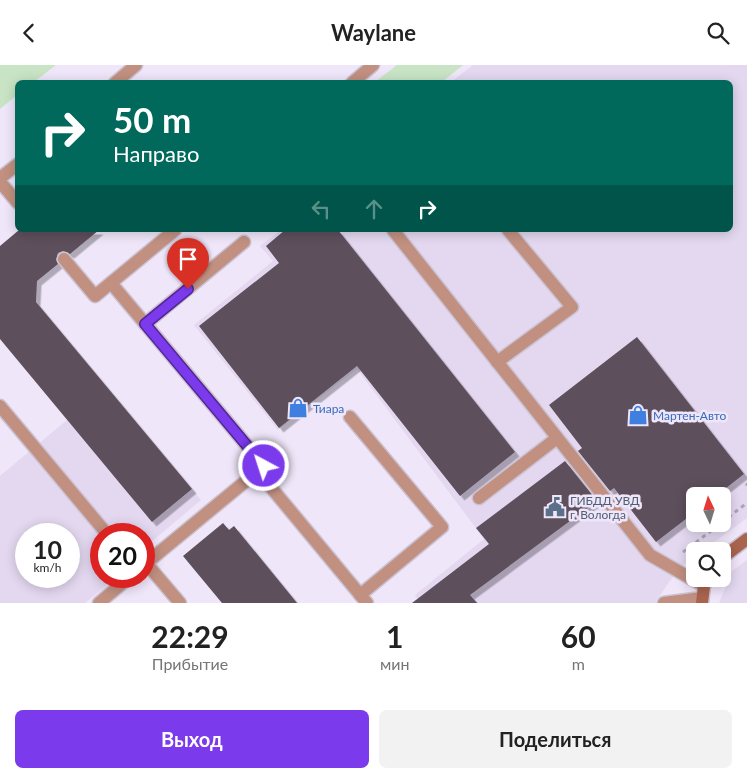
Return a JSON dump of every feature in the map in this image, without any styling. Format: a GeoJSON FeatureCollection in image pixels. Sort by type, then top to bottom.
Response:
{"type":"FeatureCollection","features":[{"type":"Feature","properties":{"kind":"street"},"geometry":{"type":"LineString","coordinates":[[731,551],[747,539]]}},
{"type":"Feature","properties":{"kind":"lane"},"geometry":{"type":"LineString","coordinates":[[118,80],[136,65]]}},
{"type":"Feature","properties":{"kind":"lane"},"geometry":{"type":"LineString","coordinates":[[356,80],[373,65]]}},
{"type":"Feature","properties":{"kind":"lane"},"geometry":{"type":"LineString","coordinates":[[0,178],[15,166]]}},
{"type":"Feature","properties":{"kind":"lane"},"geometry":{"type":"LineString","coordinates":[[0,182],[15,200]]}},
{"type":"Feature","properties":{"kind":"lane"},"geometry":{"type":"LineString","coordinates":[[64,259],[95,296],[173,232]]}},
{"type":"Feature","properties":{"kind":"lane"},"geometry":{"type":"LineString","coordinates":[[395,232],[650,555],[668,565],[704,591]]}},
{"type":"Feature","properties":{"kind":"lane"},"geometry":{"type":"LineString","coordinates":[[497,361],[572,307],[510,232]]}},
{"type":"Feature","properties":{"kind":"lane"},"geometry":{"type":"LineString","coordinates":[[145,324],[244,242]]}},
{"type":"Feature","properties":{"kind":"lane"},"geometry":{"type":"LineString","coordinates":[[111,283],[275,479],[269,485],[363,599],[442,527],[350,417]]}},
{"type":"Feature","properties":{"kind":"lane"},"geometry":{"type":"LineString","coordinates":[[0,406],[98,523]]}},
{"type":"Feature","properties":{"kind":"lane"},"geometry":{"type":"LineString","coordinates":[[479,498],[557,437]]}},
{"type":"Feature","properties":{"kind":"lane"},"geometry":{"type":"LineString","coordinates":[[155,556],[264,466]]}},
{"type":"Feature","properties":{"kind":"lane"},"geometry":{"type":"LineString","coordinates":[[155,575],[180,603]]}},
{"type":"Feature","properties":{"kind":"lane"},"geometry":{"type":"LineString","coordinates":[[99,603],[117,588]]}},
{"type":"Feature","properties":{"kind":"lane"},"geometry":{"type":"LineString","coordinates":[[664,603],[704,591]]}},
{"type":"Feature","properties":{"kind":"path"},"geometry":{"type":"LineString","coordinates":[[731,515],[747,503]]}},
{"type":"Feature","properties":{"kind":"path"},"geometry":{"type":"LineString","coordinates":[[668,565],[708,533]]}},
{"type":"Feature","properties":{"kind":"shaded area"},"geometry":{"type":"Polygon","coordinates":[[[473,65],[747,65],[747,518],[731,530],[731,487],[686,487],[686,533],[727,533],[714,542],[686,542],[686,563],[679,568],[656,603],[420,603],[415,595],[484,539],[357,369],[278,430],[194,325],[273,261],[260,246],[278,232],[733,232],[733,80],[454,80],[473,65]]]}},
{"type":"Feature","properties":{"kind":"shaded area"},"geometry":{"type":"Polygon","coordinates":[[[67,420],[131,495],[170,462],[201,500],[155,539],[155,523],[90,523],[90,588],[103,588],[85,603],[0,603],[0,476],[67,420]]]}},
{"type":"Feature","properties":{"kind":"shaded area"},"geometry":{"type":"Polygon","coordinates":[[[747,560],[747,603],[719,603],[726,587],[731,587],[732,571],[747,560]]]}},
{"type":"Feature","properties":{"kind":"green space"},"geometry":{"type":"Polygon","coordinates":[[[0,65],[56,65],[37,80],[15,80],[15,97],[0,109],[0,65]]]}},
{"type":"Feature","properties":{"kind":"green space"},"geometry":{"type":"Polygon","coordinates":[[[397,65],[463,65],[444,80],[378,80],[397,65]]]}},
{"type":"Feature","properties":{"kind":"building"},"geometry":{"type":"Polygon","coordinates":[[[17,232],[97,232],[70,254],[63,251],[58,253],[56,260],[58,264],[37,281],[36,302],[192,489],[152,522],[0,339],[0,246],[17,232]]]}},
{"type":"Feature","properties":{"kind":"building"},"geometry":{"type":"Polygon","coordinates":[[[283,232],[340,232],[515,452],[460,496],[357,366],[279,428],[199,326],[279,263],[266,246],[283,232]]]}},
{"type":"Feature","properties":{"kind":"building"},"geometry":{"type":"Polygon","coordinates":[[[637,337],[744,474],[727,487],[686,487],[686,519],[656,542],[614,488],[610,491],[578,451],[582,448],[549,405],[637,337]]]}},
{"type":"Feature","properties":{"kind":"building"},"geometry":{"type":"Polygon","coordinates":[[[565,461],[597,501],[470,595],[477,603],[412,603],[489,544],[476,528],[565,461]]]}},
{"type":"Feature","properties":{"kind":"building"},"geometry":{"type":"Polygon","coordinates":[[[223,523],[229,530],[234,526],[297,603],[222,603],[183,556],[223,523]]]}},
{"type":"Feature","properties":{"kind":"place","name":"Тиара"},"geometry":{"type":"Point","coordinates":[298,408]}},
{"type":"Feature","properties":{"kind":"place","name":"Мартен-Авто"},"geometry":{"type":"Point","coordinates":[638,415]}},
{"type":"Feature","properties":{"kind":"place","name":"ГИБДД УВД г. Вологда"},"geometry":{"type":"Point","coordinates":[555,507]}},
{"type":"Feature","properties":{"kind":"route"},"geometry":{"type":"LineString","coordinates":[[188,289],[145,324],[264,466]]}}]}
